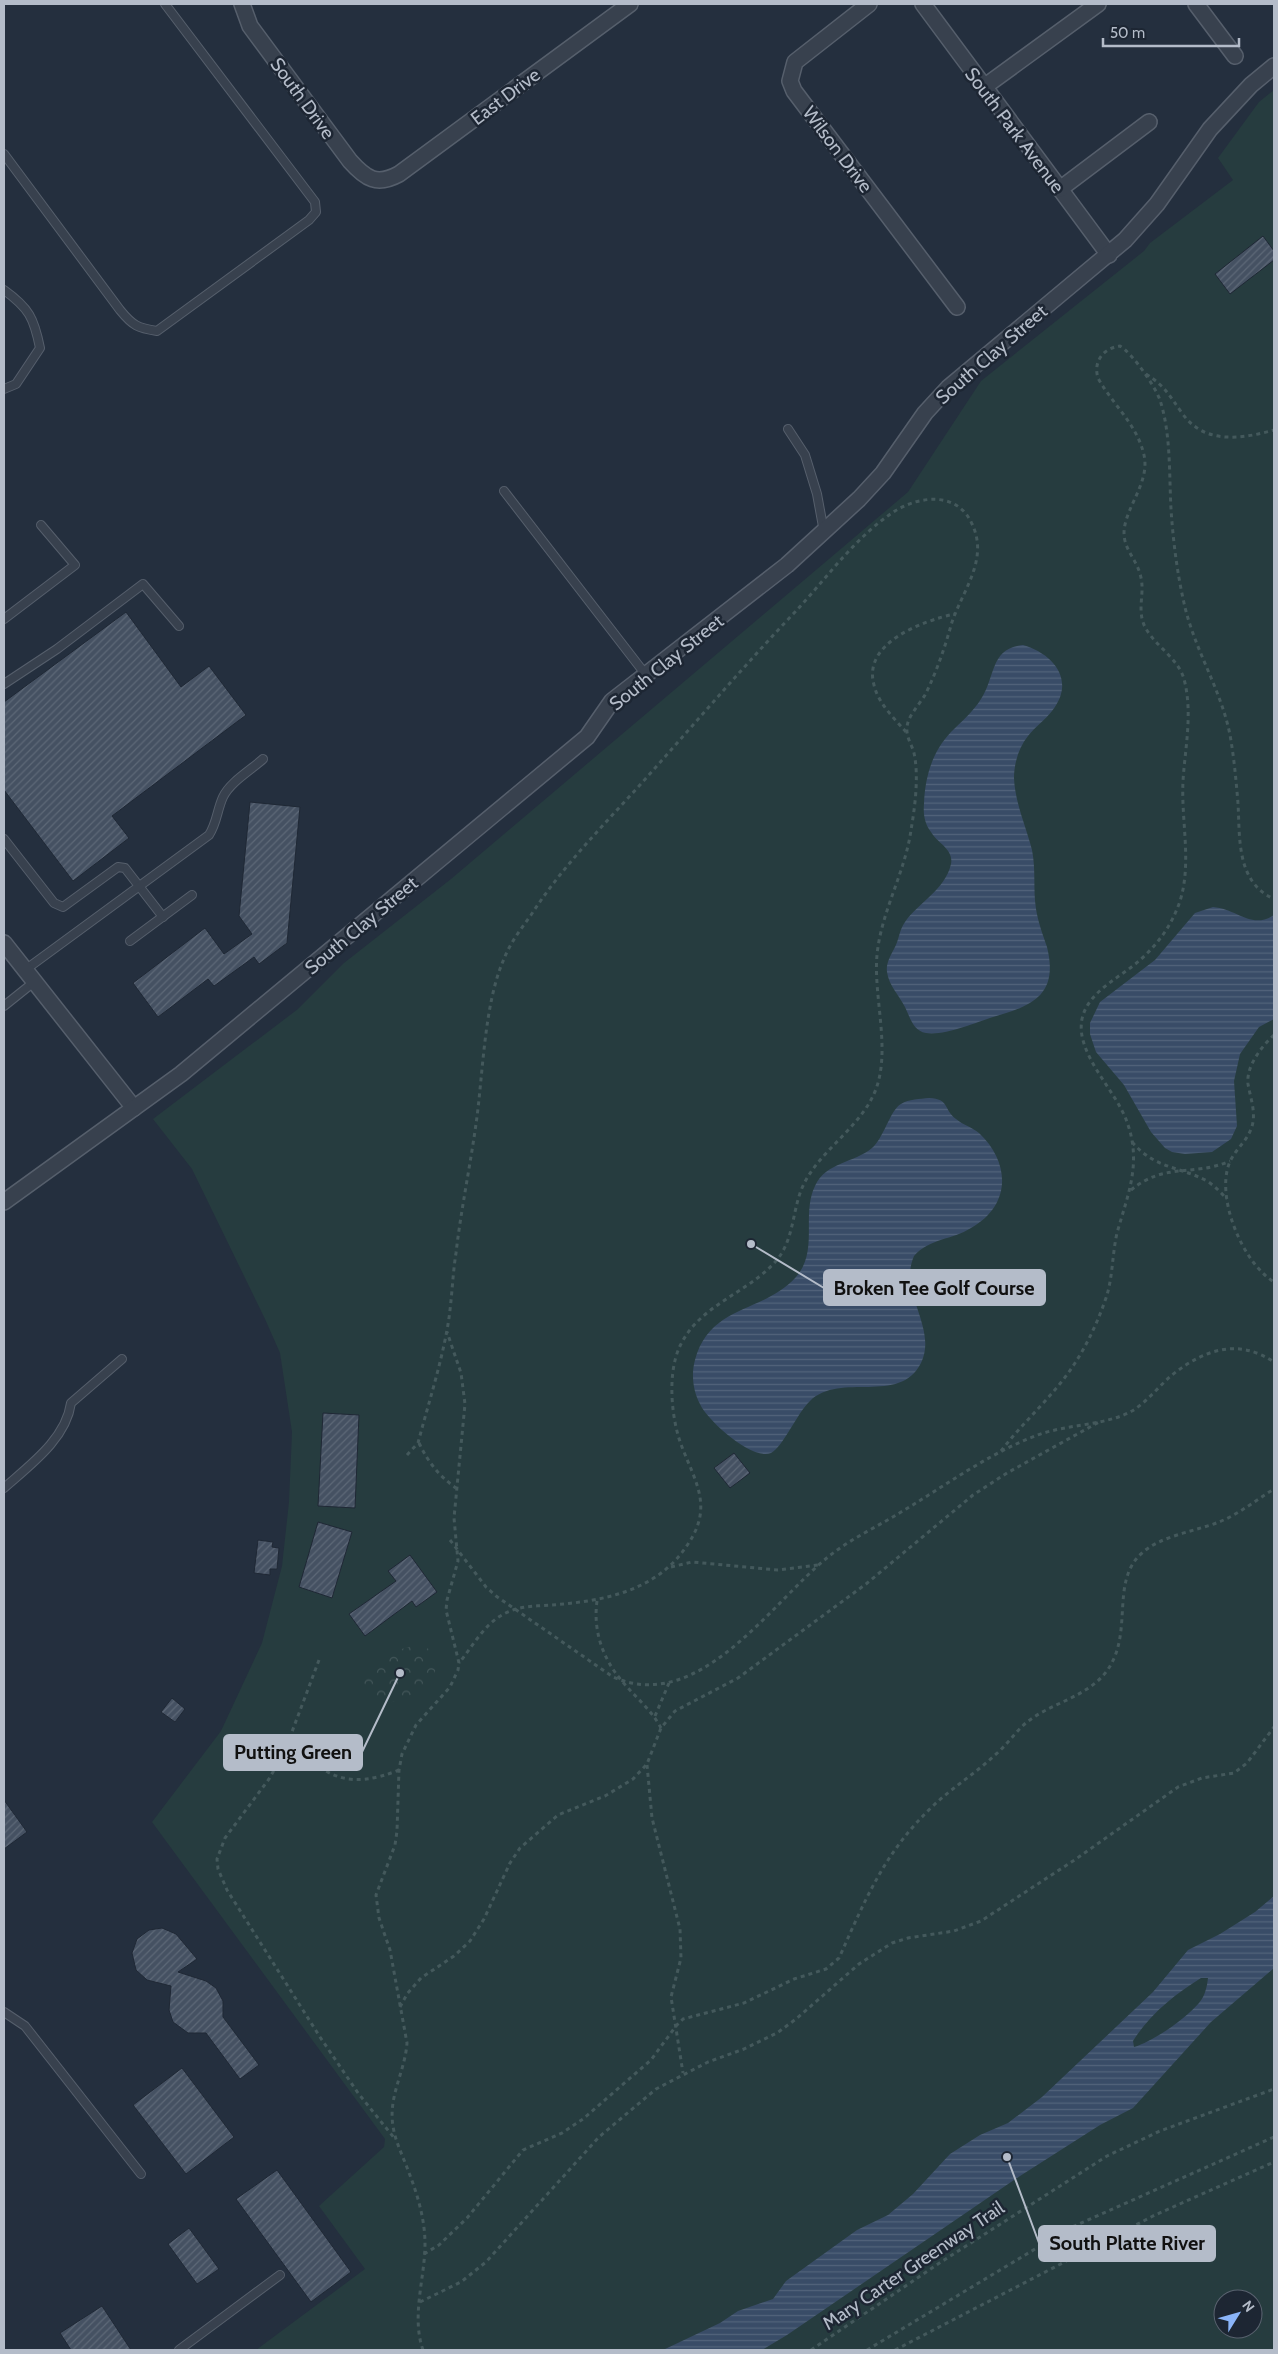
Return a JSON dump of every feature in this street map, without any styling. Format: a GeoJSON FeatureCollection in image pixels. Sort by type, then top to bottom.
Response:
{"type":"FeatureCollection","features":[{"type":"Feature","properties":{"kind":"street","name":"South Drive"},"geometry":{"type":"LineString","coordinates":[[242,4],[250,26],[350,162],[359,171],[377,181]]}},
{"type":"Feature","properties":{"kind":"street","name":"East Drive"},"geometry":{"type":"LineString","coordinates":[[377,181],[389,180],[399,174],[630,4]]}},
{"type":"Feature","properties":{"kind":"street","name":"Wilson Drive"},"geometry":{"type":"LineString","coordinates":[[869,4],[795,62],[790,81],[794,91],[957,307]]}},
{"type":"Feature","properties":{"kind":"street","name":"South Park Avenue"},"geometry":{"type":"LineString","coordinates":[[922,4],[1109,255]]}},
{"type":"Feature","properties":{"kind":"street"},"geometry":{"type":"LineString","coordinates":[[984,87],[1098,4]]}},
{"type":"Feature","properties":{"kind":"street"},"geometry":{"type":"LineString","coordinates":[[1196,4],[1235,56]]}},
{"type":"Feature","properties":{"kind":"street","name":"South Clay Street"},"geometry":{"type":"LineString","coordinates":[[7,1197],[195,1063],[587,737],[612,702],[787,565],[824,532],[883,473],[925,413],[948,388],[1109,255],[1137,228],[1157,204],[1196,147],[1223,114],[1251,85],[1274,66]]}},
{"type":"Feature","properties":{"kind":"street"},"geometry":{"type":"LineString","coordinates":[[1060,189],[1149,122]]}},
{"type":"Feature","properties":{"kind":"street"},"geometry":{"type":"LineString","coordinates":[[4,943],[134,1108]]}},
{"type":"Feature","properties":{"kind":"lane"},"geometry":{"type":"LineString","coordinates":[[4,154],[120,310],[128,320],[140,328],[157,331],[309,220],[316,212],[315,202],[165,4]]}},
{"type":"Feature","properties":{"kind":"lane"},"geometry":{"type":"LineString","coordinates":[[4,290],[17,300],[35,322],[40,348],[16,384],[4,389]]}},
{"type":"Feature","properties":{"kind":"lane"},"geometry":{"type":"LineString","coordinates":[[788,429],[805,455],[817,494],[824,532]]}},
{"type":"Feature","properties":{"kind":"lane"},"geometry":{"type":"LineString","coordinates":[[504,491],[646,675]]}},
{"type":"Feature","properties":{"kind":"lane"},"geometry":{"type":"LineString","coordinates":[[4,619],[75,566],[41,525]]}},
{"type":"Feature","properties":{"kind":"lane"},"geometry":{"type":"LineString","coordinates":[[4,684],[56,649],[143,584],[179,626]]}},
{"type":"Feature","properties":{"kind":"lane"},"geometry":{"type":"LineString","coordinates":[[4,1006],[30,976],[139,886],[209,835],[214,828],[223,797],[229,789],[263,759]]}},
{"type":"Feature","properties":{"kind":"lane"},"geometry":{"type":"LineString","coordinates":[[4,839],[54,903],[64,907],[118,867],[125,868],[163,917]]}},
{"type":"Feature","properties":{"kind":"lane"},"geometry":{"type":"LineString","coordinates":[[130,941],[192,895]]}},
{"type":"Feature","properties":{"kind":"lane"},"geometry":{"type":"LineString","coordinates":[[4,1488],[31,1464],[64,1428],[69,1416],[71,1403],[122,1359]]}},
{"type":"Feature","properties":{"kind":"lane"},"geometry":{"type":"LineString","coordinates":[[4,2012],[25,2026],[141,2174]]}},
{"type":"Feature","properties":{"kind":"lane"},"geometry":{"type":"LineString","coordinates":[[179,2350],[280,2275]]}},
{"type":"Feature","properties":{"kind":"path"},"geometry":{"type":"LineString","coordinates":[[1001,1451],[1070,1372],[1095,1327],[1107,1296],[1114,1246],[1131,1191],[1134,1170],[1132,1142],[1126,1119],[1088,1053],[1081,1030],[1082,1018],[1091,1000],[1138,962],[1167,929],[1174,916],[1185,882],[1183,781],[1188,711],[1185,683],[1182,672],[1150,634],[1141,616],[1142,583],[1140,574],[1126,545],[1124,528],[1140,489],[1145,458],[1136,432],[1102,386],[1096,370],[1101,356],[1106,350],[1120,346],[1131,354],[1157,391],[1164,413],[1177,566],[1184,604],[1230,733],[1236,775],[1241,856],[1248,874],[1258,889],[1274,899]]}},
{"type":"Feature","properties":{"kind":"path"},"geometry":{"type":"LineString","coordinates":[[1143,372],[1166,389],[1188,422],[1202,433],[1219,436],[1249,437],[1274,430]]}},
{"type":"Feature","properties":{"kind":"path"},"geometry":{"type":"LineString","coordinates":[[407,1455],[418,1443],[447,1332],[455,1253],[472,1152],[494,992],[503,960],[536,907],[581,848],[657,766],[765,643],[865,536],[897,509],[924,499],[950,500],[960,507],[973,525],[977,546],[974,572],[955,614],[944,653],[925,695],[907,724],[906,732]]}},
{"type":"Feature","properties":{"kind":"path"},"geometry":{"type":"LineString","coordinates":[[459,1663],[493,1621],[515,1609],[597,1601],[644,1585],[670,1567],[693,1537],[701,1510],[697,1479],[678,1437],[672,1390],[675,1359],[690,1329],[705,1313],[764,1272],[783,1252],[804,1184],[811,1172],[856,1122],[872,1098],[878,1084],[881,1038],[876,981],[877,949],[908,847],[912,827],[915,758],[906,732],[878,695],[872,677],[875,664],[886,647],[904,632],[927,621],[955,614]]}},
{"type":"Feature","properties":{"kind":"path"},"geometry":{"type":"LineString","coordinates":[[1274,1035],[1263,1047],[1248,1074],[1254,1119],[1249,1137],[1230,1161],[1225,1184],[1232,1217],[1247,1253],[1261,1272],[1274,1282]]}},
{"type":"Feature","properties":{"kind":"path"},"geometry":{"type":"LineString","coordinates":[[1132,1142],[1142,1154],[1176,1171],[1207,1182],[1227,1199]]}},
{"type":"Feature","properties":{"kind":"path"},"geometry":{"type":"LineString","coordinates":[[1131,1191],[1151,1176],[1221,1165],[1230,1161]]}},
{"type":"Feature","properties":{"kind":"path"},"geometry":{"type":"LineString","coordinates":[[423,2350],[419,2328],[419,2302],[424,2254],[422,2220],[417,2196],[396,2140],[392,2114],[392,2101],[406,2055],[407,2043],[390,1950],[376,1901],[378,1886],[395,1845],[399,1770],[402,1754],[416,1725],[450,1687],[458,1670],[459,1663],[446,1610],[458,1561],[454,1518],[464,1421],[465,1391],[456,1354],[447,1332]]}},
{"type":"Feature","properties":{"kind":"path"},"geometry":{"type":"LineString","coordinates":[[450,1540],[486,1587],[613,1677],[621,1681],[647,1685],[669,1683],[691,1675],[722,1655],[768,1616],[819,1565],[840,1548],[1001,1451],[1056,1429],[1101,1420],[1132,1411],[1173,1374],[1220,1350],[1243,1348],[1260,1352],[1274,1362]]}},
{"type":"Feature","properties":{"kind":"path"},"geometry":{"type":"LineString","coordinates":[[400,2008],[407,1994],[422,1978],[454,1956],[470,1941],[484,1919],[510,1863],[520,1848],[558,1814],[605,1796],[633,1778],[646,1764],[661,1728],[681,1706],[738,1678],[843,1601],[973,1495],[1007,1473],[1101,1420]]}},
{"type":"Feature","properties":{"kind":"path"},"geometry":{"type":"LineString","coordinates":[[418,1443],[438,1474],[456,1488]]}},
{"type":"Feature","properties":{"kind":"path"},"geometry":{"type":"LineString","coordinates":[[424,2254],[440,2245],[467,2218],[524,2150],[562,2133],[583,2119],[651,2060],[676,2026],[690,2016],[744,2003],[794,1979],[818,1972],[834,1964],[840,1958],[873,1882],[902,1840],[921,1818],[960,1782],[995,1756],[1025,1724],[1048,1709],[1088,1688],[1107,1670],[1116,1654],[1122,1631],[1126,1576],[1136,1558],[1154,1546],[1236,1513],[1274,1489]]}},
{"type":"Feature","properties":{"kind":"path"},"geometry":{"type":"LineString","coordinates":[[670,1567],[692,1562],[778,1570],[819,1565]]}},
{"type":"Feature","properties":{"kind":"path"},"geometry":{"type":"LineString","coordinates":[[597,1601],[596,1628],[604,1654],[621,1681],[655,1716],[661,1728]]}},
{"type":"Feature","properties":{"kind":"path"},"geometry":{"type":"LineString","coordinates":[[319,1660],[290,1740],[269,1779],[219,1848],[218,1869],[242,1914],[320,2037],[358,2093],[396,2140]]}},
{"type":"Feature","properties":{"kind":"path"},"geometry":{"type":"LineString","coordinates":[[655,1716],[669,1683]]}},
{"type":"Feature","properties":{"kind":"path"},"geometry":{"type":"LineString","coordinates":[[419,2302],[447,2290],[472,2274],[505,2243],[575,2163],[613,2124],[656,2089],[683,2073],[753,2046],[777,2033],[796,2019],[859,1964],[892,1943],[908,1938],[954,1931],[996,1912],[1076,1859],[1164,1796],[1190,1782],[1234,1773],[1247,1763],[1274,1727]]}},
{"type":"Feature","properties":{"kind":"path"},"geometry":{"type":"LineString","coordinates":[[290,1740],[309,1758],[338,1777],[358,1780],[375,1778],[399,1770]]}},
{"type":"Feature","properties":{"kind":"path"},"geometry":{"type":"LineString","coordinates":[[646,1764],[652,1818],[680,1929],[681,1958],[671,1997],[683,2073]]}},
{"type":"Feature","properties":{"kind":"path","name":"Mary Carter Greenway Trail"},"geometry":{"type":"LineString","coordinates":[[811,2350],[940,2262],[1107,2156],[1160,2131],[1274,2089]]}},
{"type":"Feature","properties":{"kind":"path"},"geometry":{"type":"LineString","coordinates":[[867,2350],[1070,2228],[1274,2137]]}},
{"type":"Feature","properties":{"kind":"path"},"geometry":{"type":"LineString","coordinates":[[895,2350],[1155,2215],[1274,2162]]}},
{"type":"Feature","properties":{"kind":"green space"},"geometry":{"type":"Polygon","coordinates":[[[1274,90],[1274,2350],[256,2350],[365,2269],[319,2206],[384,2147],[385,2139],[152,1822],[221,1731],[262,1643],[282,1566],[289,1502],[292,1432],[280,1353],[265,1319],[192,1169],[153,1119],[298,1009],[344,963],[451,879],[908,492],[981,381],[1144,251],[1150,243],[1233,180],[1218,158],[1259,102],[1274,90]]]}},
{"type":"Feature","properties":{"kind":"green space"},"geometry":{"type":"Polygon","coordinates":[[[417,1645],[429,1650],[435,1659],[435,1670],[429,1682],[414,1693],[396,1701],[382,1701],[371,1695],[364,1684],[366,1670],[370,1665],[389,1654],[417,1645]]]}},
{"type":"Feature","properties":{"kind":"water"},"geometry":{"type":"Polygon","coordinates":[[[1023,645],[1044,655],[1058,670],[1062,679],[1059,700],[1052,711],[1025,740],[1016,761],[1014,772],[1016,796],[1032,850],[1036,909],[1047,947],[1050,963],[1049,977],[1039,996],[1020,1008],[950,1031],[941,1033],[922,1032],[912,1023],[890,982],[887,969],[903,925],[938,889],[951,864],[948,850],[934,836],[927,826],[925,819],[924,808],[928,775],[934,756],[944,740],[981,699],[999,657],[1012,647],[1023,645]]]}},
{"type":"Feature","properties":{"kind":"water"},"geometry":{"type":"Polygon","coordinates":[[[1213,907],[1251,920],[1266,919],[1274,915],[1274,1019],[1259,1027],[1240,1054],[1234,1081],[1237,1126],[1231,1139],[1212,1152],[1185,1154],[1172,1152],[1165,1148],[1151,1132],[1124,1085],[1096,1052],[1090,1034],[1090,1023],[1100,1002],[1155,960],[1195,913],[1213,907]]]}},
{"type":"Feature","properties":{"kind":"water"},"geometry":{"type":"Polygon","coordinates":[[[929,1098],[943,1102],[956,1119],[979,1133],[997,1157],[1001,1170],[1002,1184],[1000,1196],[994,1208],[984,1219],[964,1232],[934,1242],[914,1256],[910,1269],[911,1283],[925,1337],[925,1350],[921,1363],[911,1376],[899,1383],[884,1386],[837,1388],[823,1393],[805,1406],[776,1450],[763,1454],[753,1451],[731,1438],[711,1420],[698,1399],[694,1388],[693,1371],[702,1342],[713,1328],[725,1319],[783,1289],[796,1277],[803,1267],[807,1256],[811,1197],[820,1178],[833,1167],[857,1157],[872,1148],[880,1138],[897,1107],[901,1104],[911,1100],[929,1098]]]}},
{"type":"Feature","properties":{"kind":"water"},"geometry":{"type":"Polygon","coordinates":[[[1274,1896],[1274,1968],[1211,2022],[1133,2108],[1100,2125],[1020,2176],[787,2335],[762,2350],[663,2350],[720,2323],[738,2311],[773,2299],[786,2281],[857,2230],[888,2215],[913,2194],[950,2154],[980,2135],[1008,2123],[1042,2097],[1153,1992],[1188,1950],[1220,1934],[1255,1912],[1274,1896]],[[1201,1978],[1163,2006],[1139,2031],[1133,2041],[1134,2047],[1160,2035],[1193,2009],[1203,1997],[1208,1978],[1201,1978]]]}},
{"type":"Feature","properties":{"kind":"building"},"geometry":{"type":"Polygon","coordinates":[[[1263,236],[1274,251],[1274,260],[1230,294],[1215,274],[1263,236]]]}},
{"type":"Feature","properties":{"kind":"building"},"geometry":{"type":"Polygon","coordinates":[[[126,612],[181,687],[209,666],[246,715],[112,816],[129,838],[73,881],[4,790],[4,702],[126,612]]]}},
{"type":"Feature","properties":{"kind":"building"},"geometry":{"type":"Polygon","coordinates":[[[250,802],[300,807],[287,943],[259,964],[254,957],[214,986],[208,979],[158,1017],[133,983],[205,928],[224,954],[252,934],[239,916],[250,802]]]}},
{"type":"Feature","properties":{"kind":"building"},"geometry":{"type":"Polygon","coordinates":[[[323,1413],[359,1415],[355,1508],[318,1506],[323,1413]]]}},
{"type":"Feature","properties":{"kind":"building"},"geometry":{"type":"Polygon","coordinates":[[[734,1453],[750,1473],[730,1488],[714,1468],[734,1453]]]}},
{"type":"Feature","properties":{"kind":"building"},"geometry":{"type":"Polygon","coordinates":[[[318,1522],[352,1532],[332,1598],[299,1587],[318,1522]]]}},
{"type":"Feature","properties":{"kind":"building"},"geometry":{"type":"Polygon","coordinates":[[[258,1540],[273,1542],[272,1547],[279,1548],[277,1569],[270,1569],[270,1575],[254,1573],[258,1540]]]}},
{"type":"Feature","properties":{"kind":"building"},"geometry":{"type":"Polygon","coordinates":[[[410,1555],[437,1592],[416,1607],[412,1601],[365,1636],[349,1614],[396,1581],[388,1571],[410,1555]]]}},
{"type":"Feature","properties":{"kind":"building"},"geometry":{"type":"Polygon","coordinates":[[[172,1698],[185,1709],[175,1722],[161,1712],[172,1698]]]}},
{"type":"Feature","properties":{"kind":"building"},"geometry":{"type":"Polygon","coordinates":[[[4,1800],[27,1832],[4,1849],[4,1800]]]}},
{"type":"Feature","properties":{"kind":"building"},"geometry":{"type":"Polygon","coordinates":[[[162,1928],[176,1934],[197,1959],[178,1972],[206,1981],[216,1988],[223,2001],[223,2017],[259,2065],[240,2079],[206,2033],[188,2033],[173,2022],[169,2010],[171,1986],[147,1980],[136,1970],[132,1953],[137,1939],[149,1930],[162,1928]]]}},
{"type":"Feature","properties":{"kind":"building"},"geometry":{"type":"Polygon","coordinates":[[[182,2068],[234,2137],[186,2174],[133,2105],[182,2068]]]}},
{"type":"Feature","properties":{"kind":"building"},"geometry":{"type":"Polygon","coordinates":[[[277,2170],[351,2272],[311,2302],[236,2199],[277,2170]]]}},
{"type":"Feature","properties":{"kind":"building"},"geometry":{"type":"Polygon","coordinates":[[[189,2228],[219,2269],[197,2284],[168,2244],[189,2228]]]}},
{"type":"Feature","properties":{"kind":"building"},"geometry":{"type":"Polygon","coordinates":[[[102,2306],[131,2350],[71,2350],[60,2333],[102,2306]]]}},
{"type":"Feature","properties":{"kind":"place","name":"Broken Tee Golf Course"},"geometry":{"type":"Point","coordinates":[751,1244]}},
{"type":"Feature","properties":{"kind":"place","name":"Putting Green"},"geometry":{"type":"Point","coordinates":[400,1673]}},
{"type":"Feature","properties":{"kind":"place","name":"South Platte River"},"geometry":{"type":"Point","coordinates":[1007,2157]}}]}
